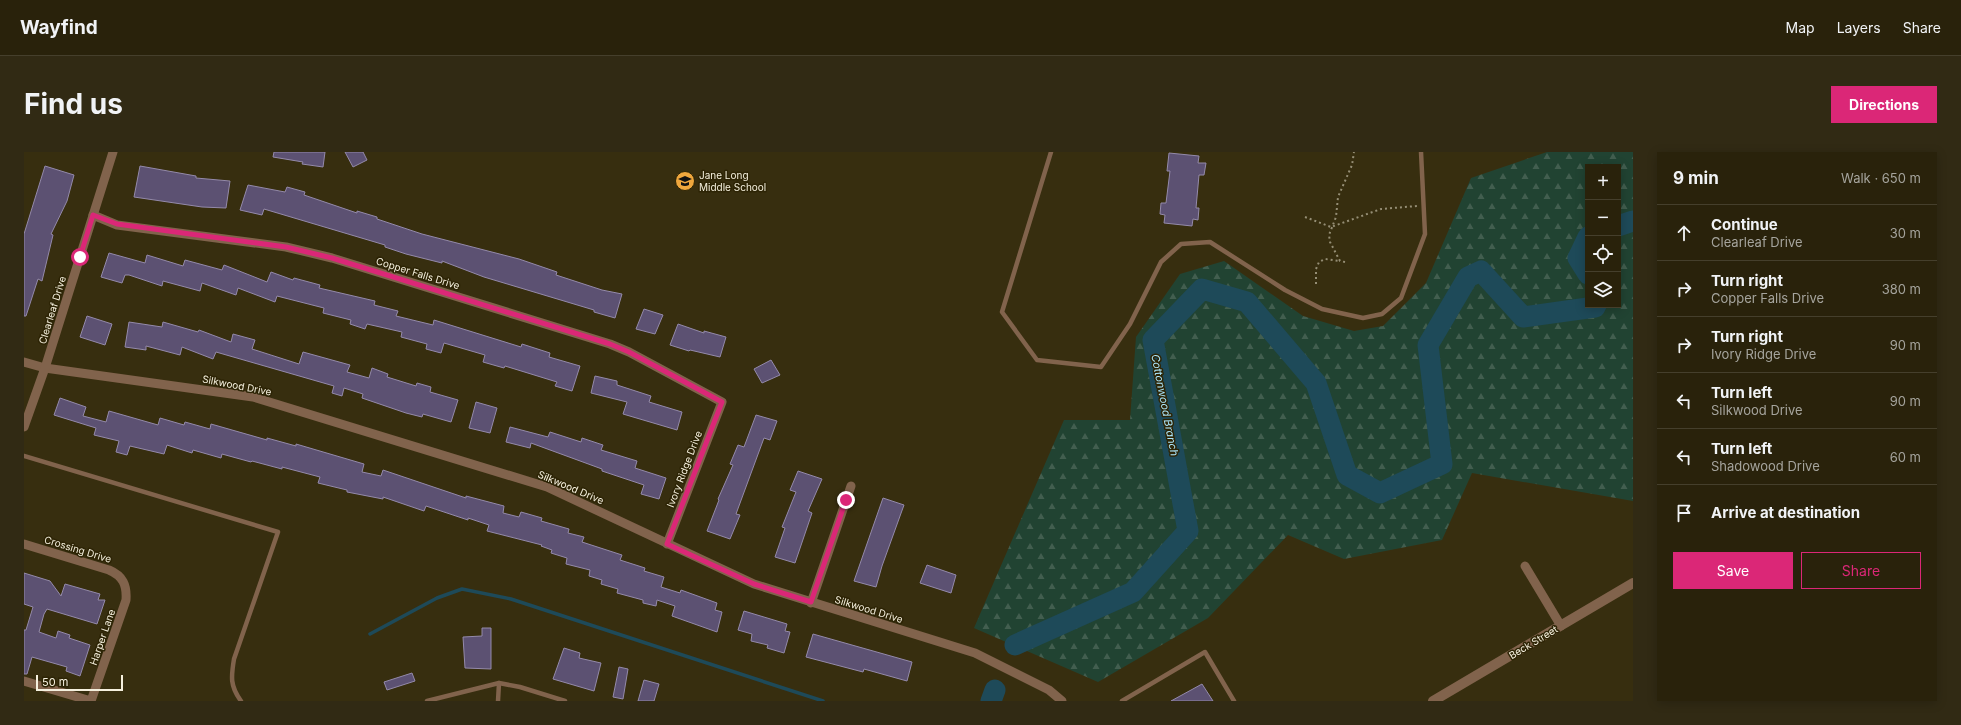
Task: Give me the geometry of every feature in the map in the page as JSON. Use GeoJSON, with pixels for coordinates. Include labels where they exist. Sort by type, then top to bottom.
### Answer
{"type":"FeatureCollection","features":[{"type":"Feature","properties":{"kind":"street","name":"Clearleaf Drive"},"geometry":{"type":"LineString","coordinates":[[24,427],[45,368],[113,152]]}},
{"type":"Feature","properties":{"kind":"street","name":"Copper Falls Drive"},"geometry":{"type":"LineString","coordinates":[[93,215],[117,224],[286,247],[332,258],[610,344],[629,352],[722,402]]}},
{"type":"Feature","properties":{"kind":"street","name":"Silkwood Drive"},"geometry":{"type":"LineString","coordinates":[[24,362],[45,368],[253,398],[547,487],[754,584],[975,653],[1049,690],[1062,701]]}},
{"type":"Feature","properties":{"kind":"street","name":"Ivory Ridge Drive"},"geometry":{"type":"LineString","coordinates":[[667,544],[722,402]]}},
{"type":"Feature","properties":{"kind":"street"},"geometry":{"type":"LineString","coordinates":[[811,602],[851,486]]}},
{"type":"Feature","properties":{"kind":"street","name":"Crossing Drive"},"geometry":{"type":"LineString","coordinates":[[24,544],[109,570],[118,574],[123,580]]}},
{"type":"Feature","properties":{"kind":"street"},"geometry":{"type":"LineString","coordinates":[[1525,566],[1561,626]]}},
{"type":"Feature","properties":{"kind":"street","name":"Harper Lane"},"geometry":{"type":"LineString","coordinates":[[91,701],[126,600],[126,591],[123,580]]}},
{"type":"Feature","properties":{"kind":"street","name":"Beck Street"},"geometry":{"type":"LineString","coordinates":[[1433,701],[1633,583]]}},
{"type":"Feature","properties":{"kind":"street"},"geometry":{"type":"LineString","coordinates":[[24,681],[91,701]]}},
{"type":"Feature","properties":{"kind":"lane"},"geometry":{"type":"LineString","coordinates":[[1052,152],[1002,312],[1037,360],[1101,367],[1130,324],[1161,262],[1181,244],[1210,242],[1285,290],[1322,309],[1363,318],[1382,314],[1401,298],[1425,234],[1421,152]]}},
{"type":"Feature","properties":{"kind":"lane"},"geometry":{"type":"LineString","coordinates":[[24,456],[278,532],[234,659],[231,679],[234,690],[241,701]]}},
{"type":"Feature","properties":{"kind":"lane"},"geometry":{"type":"LineString","coordinates":[[1122,701],[1205,652],[1234,701]]}},
{"type":"Feature","properties":{"kind":"lane"},"geometry":{"type":"LineString","coordinates":[[498,701],[499,683]]}},
{"type":"Feature","properties":{"kind":"lane"},"geometry":{"type":"LineString","coordinates":[[427,701],[499,683],[520,687],[565,701]]}},
{"type":"Feature","properties":{"kind":"path"},"geometry":{"type":"LineString","coordinates":[[1340,261],[1330,242],[1331,227],[1336,216],[1338,197],[1352,164],[1354,152]]}},
{"type":"Feature","properties":{"kind":"path"},"geometry":{"type":"LineString","coordinates":[[1305,217],[1331,227],[1382,209],[1424,205]]}},
{"type":"Feature","properties":{"kind":"path"},"geometry":{"type":"LineString","coordinates":[[1316,284],[1316,269],[1319,262],[1325,259],[1345,262]]}},
{"type":"Feature","properties":{"kind":"green space"},"geometry":{"type":"Polygon","coordinates":[[[1547,152],[1633,152],[1633,501],[1472,473],[1442,540],[1344,559],[1288,535],[1208,618],[1098,682],[974,628],[1064,420],[1130,420],[1136,337],[1180,274],[1224,261],[1303,316],[1354,331],[1383,326],[1426,283],[1471,178],[1547,152]]]}},
{"type":"Feature","properties":{"kind":"building"},"geometry":{"type":"Polygon","coordinates":[[[274,152],[325,152],[323,167],[273,157],[274,152]]]}},
{"type":"Feature","properties":{"kind":"building"},"geometry":{"type":"Polygon","coordinates":[[[345,152],[363,152],[367,160],[353,167],[345,152]]]}},
{"type":"Feature","properties":{"kind":"building"},"geometry":{"type":"Polygon","coordinates":[[[1169,153],[1199,156],[1198,163],[1206,163],[1204,175],[1199,175],[1196,208],[1199,208],[1198,220],[1193,219],[1192,226],[1164,223],[1165,215],[1160,214],[1161,203],[1166,203],[1170,171],[1167,171],[1169,153]]]}},
{"type":"Feature","properties":{"kind":"building"},"geometry":{"type":"Polygon","coordinates":[[[45,166],[74,175],[67,201],[51,234],[53,235],[42,281],[38,279],[26,316],[24,316],[24,234],[45,166]]]}},
{"type":"Feature","properties":{"kind":"building"},"geometry":{"type":"Polygon","coordinates":[[[140,166],[196,176],[196,178],[230,181],[226,208],[202,207],[134,197],[140,166]]]}},
{"type":"Feature","properties":{"kind":"building"},"geometry":{"type":"Polygon","coordinates":[[[248,185],[285,192],[287,187],[305,192],[304,195],[357,213],[357,211],[377,217],[377,219],[422,234],[519,259],[557,272],[556,275],[602,290],[622,294],[615,318],[594,312],[594,310],[484,277],[442,261],[442,263],[406,254],[385,247],[385,245],[264,209],[262,215],[240,210],[248,185]]]}},
{"type":"Feature","properties":{"kind":"building"},"geometry":{"type":"Polygon","coordinates":[[[109,253],[145,263],[147,255],[183,266],[185,260],[222,270],[224,265],[267,282],[271,272],[293,280],[294,278],[320,285],[319,288],[375,301],[374,305],[398,311],[396,316],[433,325],[434,320],[521,347],[522,344],[550,353],[549,357],[580,366],[572,391],[555,386],[557,382],[505,366],[504,368],[483,362],[485,355],[444,343],[441,353],[426,349],[427,344],[401,337],[402,332],[367,324],[365,329],[350,324],[351,320],[323,313],[324,308],[277,296],[275,302],[238,288],[236,295],[202,283],[200,291],[163,281],[162,286],[129,275],[125,275],[122,283],[101,277],[109,253]]]}},
{"type":"Feature","properties":{"kind":"building"},"geometry":{"type":"Polygon","coordinates":[[[644,309],[663,315],[655,334],[636,329],[644,309]]]}},
{"type":"Feature","properties":{"kind":"building"},"geometry":{"type":"Polygon","coordinates":[[[87,316],[112,324],[105,345],[80,337],[87,316]]]}},
{"type":"Feature","properties":{"kind":"building"},"geometry":{"type":"Polygon","coordinates":[[[129,322],[162,327],[163,322],[198,332],[199,330],[231,342],[233,334],[255,340],[252,349],[299,364],[303,352],[350,365],[347,372],[369,378],[372,368],[388,374],[387,377],[416,386],[417,383],[431,387],[430,392],[458,400],[451,422],[423,414],[422,417],[406,413],[362,398],[363,394],[344,388],[342,396],[332,393],[334,386],[216,352],[213,359],[182,347],[180,355],[146,346],[146,350],[125,347],[129,322]]]}},
{"type":"Feature","properties":{"kind":"building"},"geometry":{"type":"Polygon","coordinates":[[[678,324],[704,333],[704,331],[726,337],[720,357],[689,351],[670,345],[678,324]]]}},
{"type":"Feature","properties":{"kind":"building"},"geometry":{"type":"Polygon","coordinates":[[[771,360],[780,375],[762,383],[754,369],[771,360]]]}},
{"type":"Feature","properties":{"kind":"building"},"geometry":{"type":"Polygon","coordinates":[[[595,376],[617,381],[617,385],[651,396],[649,402],[682,412],[677,430],[623,414],[627,402],[591,393],[595,376]]]}},
{"type":"Feature","properties":{"kind":"building"},"geometry":{"type":"Polygon","coordinates":[[[60,398],[86,407],[83,416],[106,422],[109,411],[158,425],[160,418],[184,425],[185,422],[210,429],[211,424],[267,440],[267,438],[296,446],[296,444],[364,464],[362,472],[381,476],[383,470],[466,498],[466,496],[504,506],[503,513],[519,517],[521,512],[542,518],[541,521],[569,529],[568,533],[584,537],[582,542],[622,555],[620,560],[645,568],[644,571],[664,577],[661,587],[680,593],[681,590],[717,603],[715,610],[722,612],[717,632],[672,616],[675,606],[657,600],[656,606],[643,603],[643,600],[617,593],[618,589],[601,584],[602,580],[589,576],[590,570],[566,564],[567,558],[551,553],[552,550],[541,546],[542,545],[487,531],[489,525],[468,518],[468,520],[426,506],[424,511],[383,497],[383,499],[347,492],[347,490],[318,483],[320,477],[222,454],[221,458],[193,450],[192,453],[167,445],[164,454],[130,446],[127,455],[116,452],[119,441],[94,435],[96,428],[54,415],[60,398]]]}},
{"type":"Feature","properties":{"kind":"building"},"geometry":{"type":"Polygon","coordinates":[[[476,402],[497,408],[490,433],[469,428],[476,402]]]}},
{"type":"Feature","properties":{"kind":"building"},"geometry":{"type":"Polygon","coordinates":[[[756,415],[777,421],[770,440],[764,438],[736,514],[740,515],[730,539],[707,531],[719,500],[718,499],[733,465],[730,464],[738,445],[744,447],[756,415]]]}},
{"type":"Feature","properties":{"kind":"building"},"geometry":{"type":"Polygon","coordinates":[[[510,427],[548,437],[550,432],[581,442],[582,438],[603,445],[601,450],[637,461],[635,468],[666,478],[659,499],[641,494],[644,485],[602,471],[602,469],[531,443],[530,448],[506,442],[510,427]]]}},
{"type":"Feature","properties":{"kind":"building"},"geometry":{"type":"Polygon","coordinates":[[[798,471],[822,479],[808,511],[812,513],[795,563],[775,557],[785,528],[782,527],[796,492],[790,490],[798,471]]]}},
{"type":"Feature","properties":{"kind":"building"},"geometry":{"type":"Polygon","coordinates":[[[883,498],[904,505],[876,587],[854,581],[883,498]]]}},
{"type":"Feature","properties":{"kind":"building"},"geometry":{"type":"Polygon","coordinates":[[[927,565],[956,575],[951,593],[920,583],[927,565]]]}},
{"type":"Feature","properties":{"kind":"building"},"geometry":{"type":"Polygon","coordinates":[[[24,573],[50,581],[61,596],[65,584],[100,594],[98,600],[105,600],[97,624],[47,609],[44,614],[39,632],[56,638],[58,631],[70,635],[69,638],[90,645],[80,676],[66,671],[67,667],[32,657],[27,674],[24,674],[24,630],[26,630],[33,607],[24,604],[24,573]]]}},
{"type":"Feature","properties":{"kind":"building"},"geometry":{"type":"Polygon","coordinates":[[[744,611],[787,624],[785,631],[790,632],[784,653],[767,648],[768,645],[751,641],[752,634],[738,630],[744,611]]]}},
{"type":"Feature","properties":{"kind":"building"},"geometry":{"type":"Polygon","coordinates":[[[482,628],[491,628],[491,669],[465,668],[463,637],[482,636],[482,628]]]}},
{"type":"Feature","properties":{"kind":"building"},"geometry":{"type":"Polygon","coordinates":[[[813,634],[912,662],[907,681],[864,669],[863,672],[806,657],[813,634]]]}},
{"type":"Feature","properties":{"kind":"building"},"geometry":{"type":"Polygon","coordinates":[[[564,648],[580,653],[579,658],[601,663],[594,691],[553,679],[564,648]]]}},
{"type":"Feature","properties":{"kind":"building"},"geometry":{"type":"Polygon","coordinates":[[[619,667],[628,669],[623,699],[613,697],[619,667]]]}},
{"type":"Feature","properties":{"kind":"building"},"geometry":{"type":"Polygon","coordinates":[[[412,673],[415,681],[387,690],[384,682],[412,673]]]}},
{"type":"Feature","properties":{"kind":"building"},"geometry":{"type":"Polygon","coordinates":[[[644,680],[659,684],[654,701],[638,701],[644,680]]]}},
{"type":"Feature","properties":{"kind":"building"},"geometry":{"type":"Polygon","coordinates":[[[1202,684],[1213,701],[1171,701],[1202,684]]]}},
{"type":"Feature","properties":{"kind":"waterway","name":"Cottonwood Branch"},"geometry":{"type":"LineString","coordinates":[[1621,225],[1633,221]]}},
{"type":"Feature","properties":{"kind":"waterway","name":"Cottonwood Branch"},"geometry":{"type":"LineString","coordinates":[[1585,243],[1578,258],[1585,269]]}},
{"type":"Feature","properties":{"kind":"waterway","name":"Cottonwood Branch"},"geometry":{"type":"LineString","coordinates":[[1015,645],[1133,592],[1188,531],[1153,340],[1202,289],[1247,302],[1316,383],[1347,475],[1380,493],[1442,464],[1428,345],[1468,277],[1481,271],[1523,317],[1588,308]]}},
{"type":"Feature","properties":{"kind":"waterway"},"geometry":{"type":"LineString","coordinates":[[370,634],[437,598],[462,589],[511,599],[823,701]]}},
{"type":"Feature","properties":{"kind":"waterway","name":"Cottonwood Branch"},"geometry":{"type":"LineString","coordinates":[[991,701],[995,690]]}},
{"type":"Feature","properties":{"kind":"place","name":"Jane Long Middle School"},"geometry":{"type":"Point","coordinates":[685,181]}},
{"type":"Feature","properties":{"kind":"route"},"geometry":{"type":"LineString","coordinates":[[80,257],[93,215],[117,224],[286,247],[332,258],[610,344],[629,352],[722,402],[667,544],[754,584],[811,602],[846,500]]}}]}
